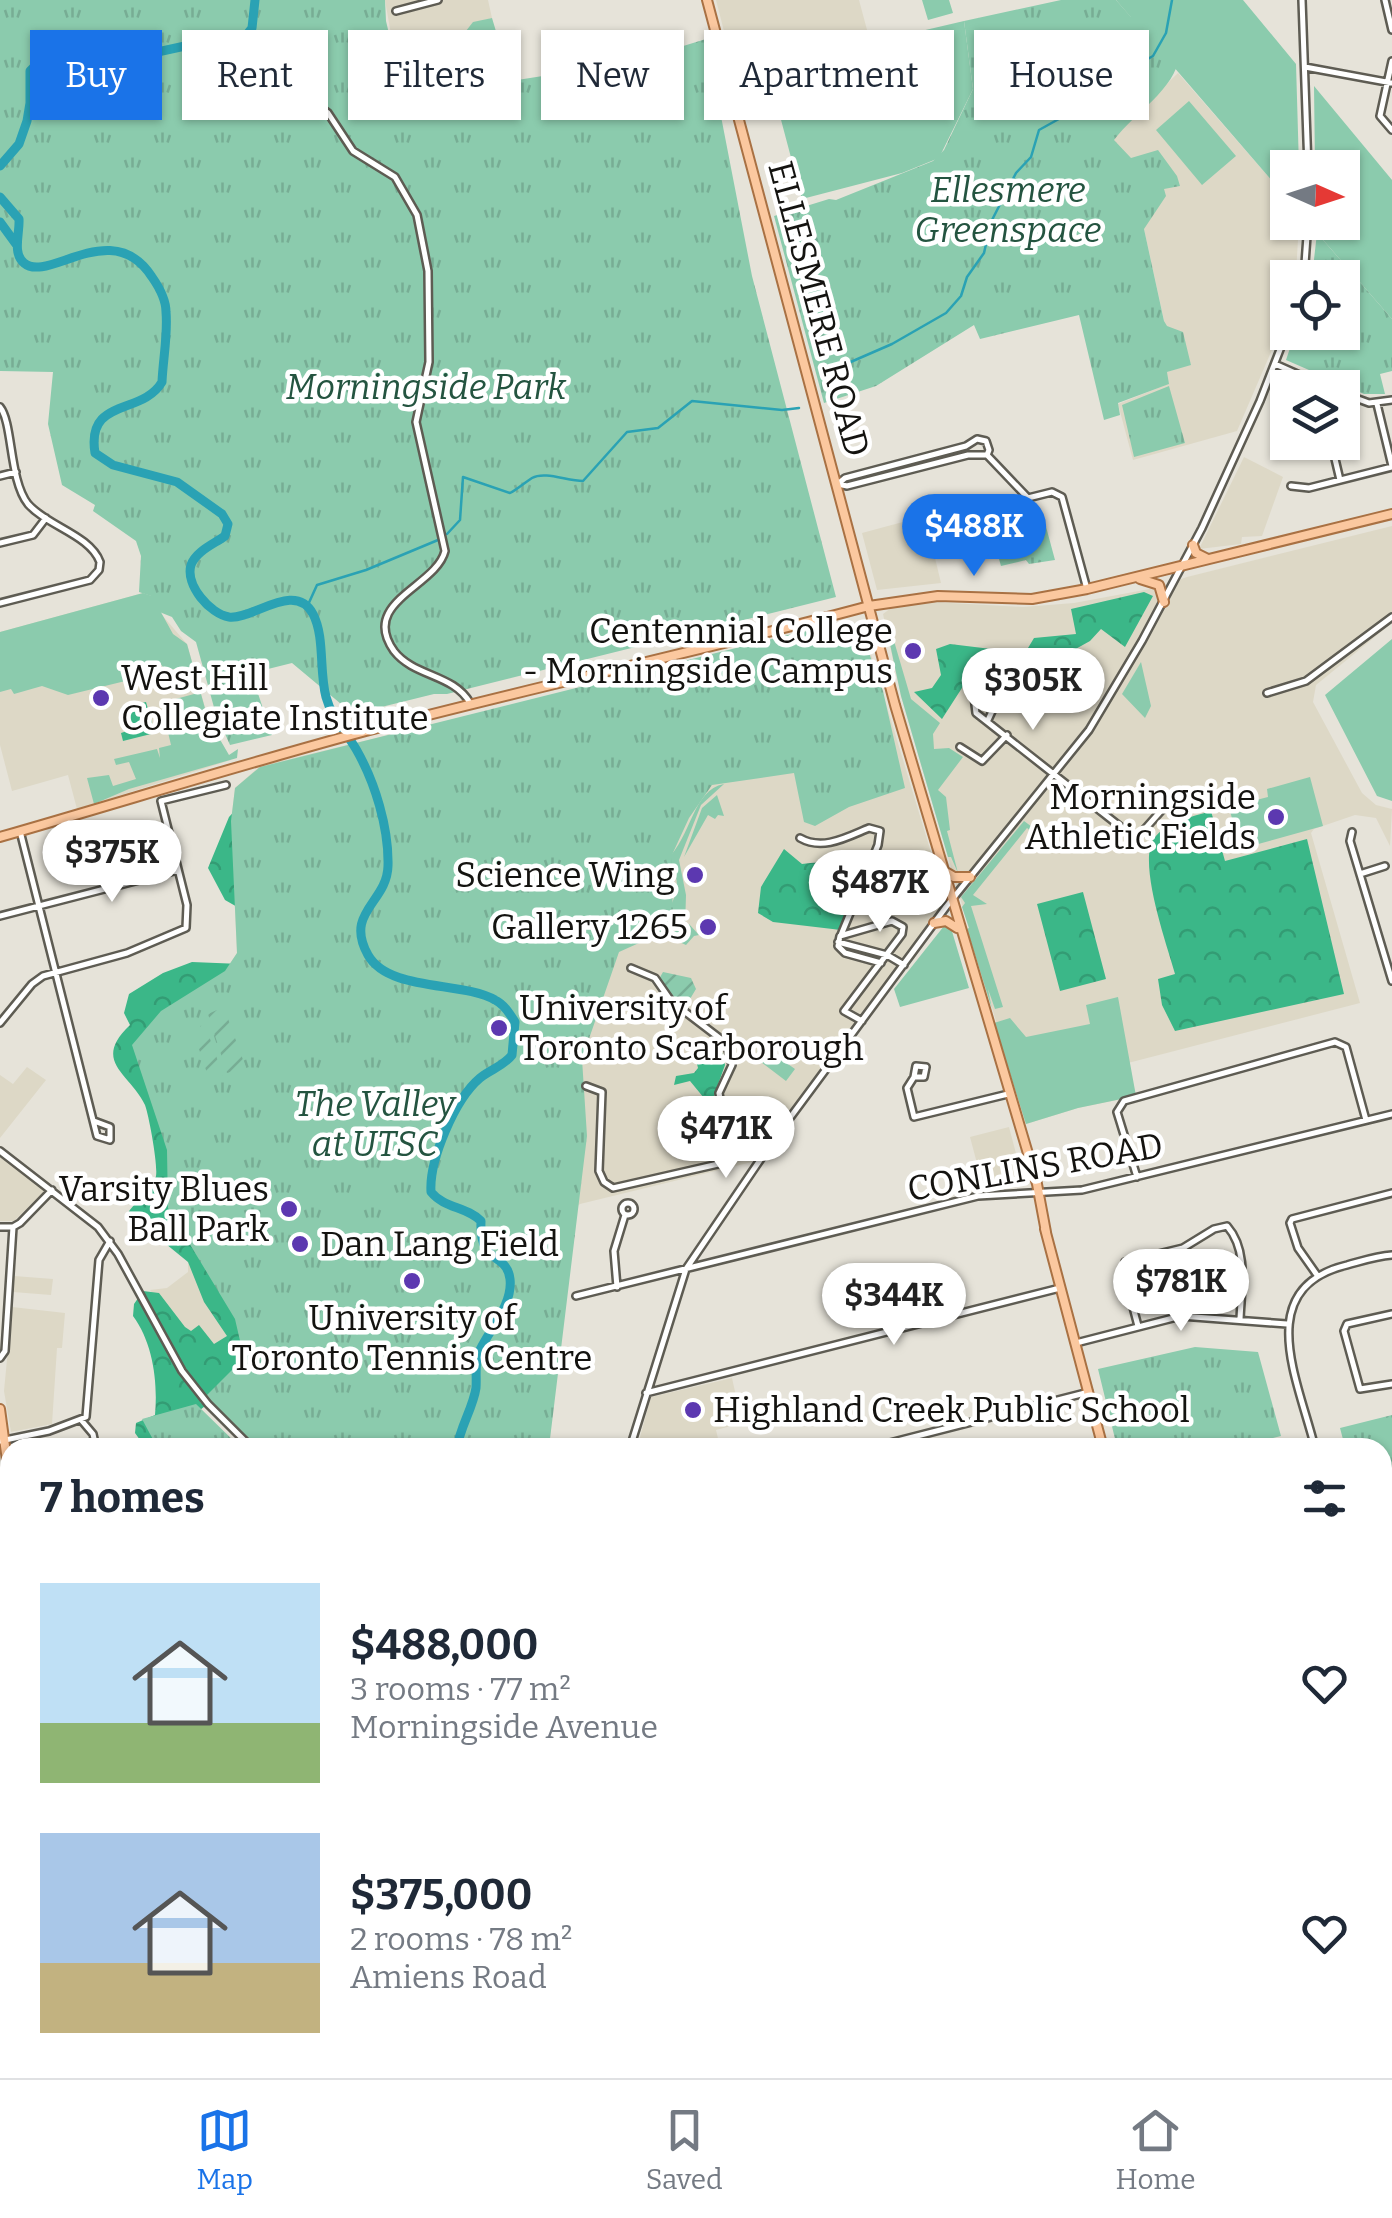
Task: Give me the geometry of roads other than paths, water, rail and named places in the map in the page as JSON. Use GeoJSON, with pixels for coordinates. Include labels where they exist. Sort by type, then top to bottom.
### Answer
{"type":"FeatureCollection","features":[{"type":"Feature","properties":{"kind":"main road","name":"ELLESMERE ROAD"},"geometry":{"type":"LineString","coordinates":[[707,0],[869,606],[1037,1193],[1101,1438]]}},
{"type":"Feature","properties":{"kind":"main road"},"geometry":{"type":"LineString","coordinates":[[0,837],[371,730],[869,606],[938,596],[1032,599],[1136,578],[1392,514]]}},
{"type":"Feature","properties":{"kind":"main road"},"geometry":{"type":"LineString","coordinates":[[1193,545],[1208,560]]}},
{"type":"Feature","properties":{"kind":"main road"},"geometry":{"type":"LineString","coordinates":[[1136,578],[1159,585],[1164,602]]}},
{"type":"Feature","properties":{"kind":"main road"},"geometry":{"type":"LineString","coordinates":[[942,868],[954,877],[970,878]]}},
{"type":"Feature","properties":{"kind":"main road"},"geometry":{"type":"LineString","coordinates":[[934,923],[948,921],[960,931]]}},
{"type":"Feature","properties":{"kind":"main road"},"geometry":{"type":"LineString","coordinates":[[0,1409],[2,1438]]}},
{"type":"Feature","properties":{"kind":"street"},"geometry":{"type":"LineString","coordinates":[[1302,0],[1307,150]]}},
{"type":"Feature","properties":{"kind":"street"},"geometry":{"type":"LineString","coordinates":[[1385,0],[1392,30]]}},
{"type":"Feature","properties":{"kind":"street"},"geometry":{"type":"LineString","coordinates":[[396,11],[435,1]]}},
{"type":"Feature","properties":{"kind":"street"},"geometry":{"type":"LineString","coordinates":[[1392,61],[1380,116],[1392,130]]}},
{"type":"Feature","properties":{"kind":"street"},"geometry":{"type":"LineString","coordinates":[[1305,67],[1390,82]]}},
{"type":"Feature","properties":{"kind":"street"},"geometry":{"type":"LineString","coordinates":[[328,113],[354,151],[395,177],[420,228],[428,271],[430,362],[416,422],[445,552],[440,564],[386,617],[390,644],[412,666],[460,689],[471,706]]}},
{"type":"Feature","properties":{"kind":"street"},"geometry":{"type":"LineString","coordinates":[[633,1438],[686,1269],[775,1138],[934,923],[1096,718],[1193,545],[1280,350]]}},
{"type":"Feature","properties":{"kind":"street"},"geometry":{"type":"LineString","coordinates":[[1275,364],[1288,370]]}},
{"type":"Feature","properties":{"kind":"street"},"geometry":{"type":"LineString","coordinates":[[1360,399],[1377,404],[1392,400]]}},
{"type":"Feature","properties":{"kind":"street"},"geometry":{"type":"LineString","coordinates":[[1291,486],[1309,488],[1392,466],[1377,404]]}},
{"type":"Feature","properties":{"kind":"street"},"geometry":{"type":"LineString","coordinates":[[0,408],[5,414],[26,501],[93,550],[100,562],[98,570],[82,582],[0,603]]}},
{"type":"Feature","properties":{"kind":"street"},"geometry":{"type":"LineString","coordinates":[[838,484],[848,477],[966,446],[977,439],[988,444],[986,455]]}},
{"type":"Feature","properties":{"kind":"street"},"geometry":{"type":"LineString","coordinates":[[838,484],[847,486],[968,455],[986,455],[1028,498],[1052,492],[1062,498],[1087,589]]}},
{"type":"Feature","properties":{"kind":"street"},"geometry":{"type":"LineString","coordinates":[[1335,460],[1340,480]]}},
{"type":"Feature","properties":{"kind":"street"},"geometry":{"type":"LineString","coordinates":[[0,476],[16,472]]}},
{"type":"Feature","properties":{"kind":"street"},"geometry":{"type":"LineString","coordinates":[[0,544],[33,535],[46,518]]}},
{"type":"Feature","properties":{"kind":"street"},"geometry":{"type":"LineString","coordinates":[[1266,693],[1306,681],[1392,617]]}},
{"type":"Feature","properties":{"kind":"street"},"geometry":{"type":"LineString","coordinates":[[988,720],[999,696],[990,688],[978,692],[974,699],[976,713],[1136,839],[1168,802]]}},
{"type":"Feature","properties":{"kind":"street"},"geometry":{"type":"LineString","coordinates":[[960,747],[982,761],[1008,735]]}},
{"type":"Feature","properties":{"kind":"street"},"geometry":{"type":"LineString","coordinates":[[0,1023],[32,984],[55,972],[128,954],[186,928],[188,917],[161,800],[226,785]]}},
{"type":"Feature","properties":{"kind":"street"},"geometry":{"type":"LineString","coordinates":[[800,838],[816,844],[844,839],[872,827],[880,833],[839,939],[842,952],[880,962]]}},
{"type":"Feature","properties":{"kind":"street"},"geometry":{"type":"LineString","coordinates":[[20,831],[94,1121]]}},
{"type":"Feature","properties":{"kind":"street"},"geometry":{"type":"LineString","coordinates":[[1352,832],[1350,841],[1391,976]]}},
{"type":"Feature","properties":{"kind":"street"},"geometry":{"type":"LineString","coordinates":[[1360,874],[1384,866]]}},
{"type":"Feature","properties":{"kind":"street"},"geometry":{"type":"LineString","coordinates":[[0,916],[178,870]]}},
{"type":"Feature","properties":{"kind":"street"},"geometry":{"type":"LineString","coordinates":[[839,939],[892,921],[903,928],[844,1011],[862,1021]]}},
{"type":"Feature","properties":{"kind":"street"},"geometry":{"type":"LineString","coordinates":[[839,939],[886,954],[904,965]]}},
{"type":"Feature","properties":{"kind":"street"},"geometry":{"type":"LineString","coordinates":[[631,968],[654,978],[671,1001],[726,1044],[732,1065],[719,1093],[726,1103],[775,1138]]}},
{"type":"Feature","properties":{"kind":"street"},"geometry":{"type":"LineString","coordinates":[[1137,1178],[1118,1112],[1124,1101],[1335,1042],[1346,1048],[1366,1120]]}},
{"type":"Feature","properties":{"kind":"street"},"geometry":{"type":"LineString","coordinates":[[914,1077],[907,1088],[914,1117],[1008,1094]]}},
{"type":"Feature","properties":{"kind":"street"},"geometry":{"type":"LineString","coordinates":[[586,1086],[602,1092],[599,1173],[613,1188],[726,1163],[760,1126]]}},
{"type":"Feature","properties":{"kind":"street","name":"CONLINS ROAD"},"geometry":{"type":"LineString","coordinates":[[576,1296],[978,1196],[1082,1190],[1392,1114]]}},
{"type":"Feature","properties":{"kind":"street"},"geometry":{"type":"LineString","coordinates":[[0,1151],[89,1218],[110,1242],[182,1372],[242,1438]]}},
{"type":"Feature","properties":{"kind":"street"},"geometry":{"type":"LineString","coordinates":[[0,1227],[14,1227],[52,1190]]}},
{"type":"Feature","properties":{"kind":"street"},"geometry":{"type":"LineString","coordinates":[[1317,1275],[1298,1248],[1292,1220],[1392,1193]]}},
{"type":"Feature","properties":{"kind":"street"},"geometry":{"type":"LineString","coordinates":[[617,1286],[614,1251],[625,1215]]}},
{"type":"Feature","properties":{"kind":"street"},"geometry":{"type":"LineString","coordinates":[[1138,1326],[1124,1273],[1125,1262],[1183,1248],[1223,1226],[1232,1230],[1242,1266],[1240,1320]]}},
{"type":"Feature","properties":{"kind":"street"},"geometry":{"type":"LineString","coordinates":[[0,1358],[5,1349],[14,1227]]}},
{"type":"Feature","properties":{"kind":"street"},"geometry":{"type":"LineString","coordinates":[[14,1438],[86,1417],[99,1260],[110,1242]]}},
{"type":"Feature","properties":{"kind":"street"},"geometry":{"type":"LineString","coordinates":[[1312,1438],[1289,1344],[1287,1324],[1298,1294],[1317,1275],[1332,1268],[1392,1255]]}},
{"type":"Feature","properties":{"kind":"street"},"geometry":{"type":"LineString","coordinates":[[646,1392],[1061,1288]]}},
{"type":"Feature","properties":{"kind":"street"},"geometry":{"type":"LineString","coordinates":[[1392,1314],[1347,1324],[1344,1331],[1360,1390],[1392,1384]]}},
{"type":"Feature","properties":{"kind":"street"},"geometry":{"type":"LineString","coordinates":[[1076,1343],[1181,1316],[1287,1324]]}},
{"type":"Feature","properties":{"kind":"street"},"geometry":{"type":"LineString","coordinates":[[909,1438],[1089,1392]]}},
{"type":"Feature","properties":{"kind":"street"},"geometry":{"type":"LineString","coordinates":[[82,1421],[94,1438]]}},
{"type":"Feature","properties":{"kind":"waterway"},"geometry":{"type":"LineString","coordinates":[[0,166],[19,144],[30,103],[30,71],[35,66],[98,65],[185,46],[209,50],[231,44],[244,38],[252,28],[255,0]]}},
{"type":"Feature","properties":{"kind":"waterway"},"geometry":{"type":"LineString","coordinates":[[834,388],[846,364],[892,344],[946,313],[961,296],[967,277],[984,253],[991,222],[1016,173],[1031,157],[1039,130],[1066,115],[1072,104],[1153,56],[1166,33],[1172,0]]}},
{"type":"Feature","properties":{"kind":"waterway"},"geometry":{"type":"LineString","coordinates":[[0,197],[19,219],[17,248],[24,263],[35,267],[100,251],[118,252],[136,259],[162,293],[166,307],[162,382],[153,393],[107,415],[99,423],[94,435],[95,453],[113,465],[177,482],[222,514],[228,524],[225,536],[197,556],[190,573],[195,589],[214,610],[229,617],[239,616],[296,601],[305,604],[313,614],[326,697],[369,776],[386,836],[386,879],[361,928],[368,955],[392,975],[495,1000],[515,1022],[512,1055],[480,1078],[462,1100],[439,1147],[432,1179],[431,1192],[437,1198],[481,1221],[484,1245],[504,1265],[510,1279],[504,1307],[478,1354],[476,1388],[460,1438]]}},
{"type":"Feature","properties":{"kind":"waterway"},"geometry":{"type":"LineString","coordinates":[[0,222],[16,244]]}},
{"type":"Feature","properties":{"kind":"waterway"},"geometry":{"type":"LineString","coordinates":[[447,534],[460,520],[463,477],[510,493],[537,476],[583,481],[627,432],[658,428],[692,401],[782,410],[799,408]]}},
{"type":"Feature","properties":{"kind":"waterway"},"geometry":{"type":"LineString","coordinates":[[307,607],[317,585],[366,570],[438,540]]}},
{"type":"Feature","properties":{"kind":"place","name":"Centennial College - Morningside Campus"},"geometry":{"type":"Point","coordinates":[913,651]}},
{"type":"Feature","properties":{"kind":"place","name":"West Hill Collegiate Institute"},"geometry":{"type":"Point","coordinates":[101,698]}},
{"type":"Feature","properties":{"kind":"place","name":"Morningside Athletic Fields"},"geometry":{"type":"Point","coordinates":[1276,817]}},
{"type":"Feature","properties":{"kind":"place","name":"Science Wing"},"geometry":{"type":"Point","coordinates":[695,875]}},
{"type":"Feature","properties":{"kind":"place","name":"Gallery 1265"},"geometry":{"type":"Point","coordinates":[708,927]}},
{"type":"Feature","properties":{"kind":"place","name":"University of Toronto Scarborough"},"geometry":{"type":"Point","coordinates":[499,1028]}},
{"type":"Feature","properties":{"kind":"place","name":"Varsity Blues Ball Park"},"geometry":{"type":"Point","coordinates":[289,1209]}},
{"type":"Feature","properties":{"kind":"place","name":"Dan Lang Field"},"geometry":{"type":"Point","coordinates":[300,1244]}},
{"type":"Feature","properties":{"kind":"place","name":"University of Toronto Tennis Centre"},"geometry":{"type":"Point","coordinates":[412,1281]}},
{"type":"Feature","properties":{"kind":"place","name":"Highland Creek Public School"},"geometry":{"type":"Point","coordinates":[693,1410]}},
{"type":"Feature","properties":{"kind":"park label","name":"Ellesmere Greenspace"},"geometry":{"type":"Point","coordinates":[1008,210]}},
{"type":"Feature","properties":{"kind":"park label","name":"Morningside Park"},"geometry":{"type":"Point","coordinates":[426,387]}},
{"type":"Feature","properties":{"kind":"park label","name":"The Valley at UTSC"},"geometry":{"type":"Point","coordinates":[375,1124]}}]}
